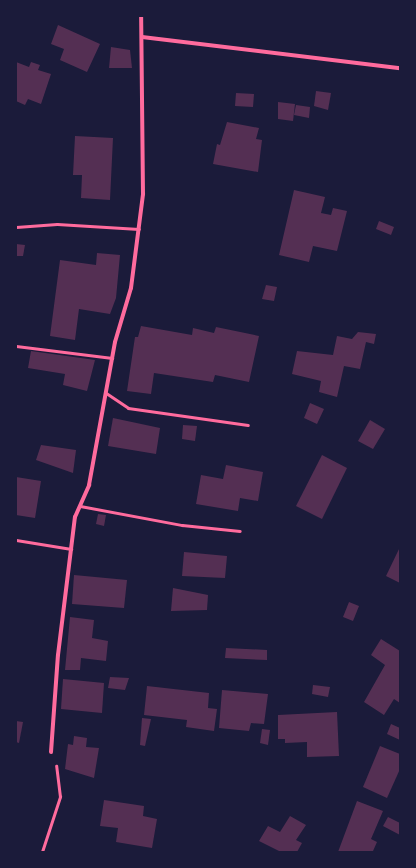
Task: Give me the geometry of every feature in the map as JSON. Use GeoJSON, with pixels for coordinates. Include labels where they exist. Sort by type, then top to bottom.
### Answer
{"type":"FeatureCollection","features":[{"type":"Feature","properties":{"kind":"street"},"geometry":{"type":"LineString","coordinates":[[51,752],[71,549],[80,506],[89,485],[112,358],[131,288],[139,229],[143,194],[141,16]]}},
{"type":"Feature","properties":{"kind":"street"},"geometry":{"type":"LineString","coordinates":[[142,37],[400,68]]}},
{"type":"Feature","properties":{"kind":"lane"},"geometry":{"type":"LineString","coordinates":[[16,228],[56,224],[139,229]]}},
{"type":"Feature","properties":{"kind":"lane"},"geometry":{"type":"LineString","coordinates":[[16,346],[112,358]]}},
{"type":"Feature","properties":{"kind":"lane"},"geometry":{"type":"LineString","coordinates":[[106,393],[128,408],[248,425]]}},
{"type":"Feature","properties":{"kind":"lane"},"geometry":{"type":"LineString","coordinates":[[80,506],[182,525],[240,531]]}},
{"type":"Feature","properties":{"kind":"lane"},"geometry":{"type":"LineString","coordinates":[[16,540],[71,549]]}},
{"type":"Feature","properties":{"kind":"path"},"geometry":{"type":"LineString","coordinates":[[42,852],[60,797],[59,774],[51,752]]}},
{"type":"Feature","properties":{"kind":"building"},"geometry":{"type":"Polygon","coordinates":[[[58,25],[100,44],[87,72],[60,60],[64,49],[51,44],[58,25]]]}},
{"type":"Feature","properties":{"kind":"building"},"geometry":{"type":"Polygon","coordinates":[[[111,47],[130,50],[132,68],[109,68],[111,47]]]}},
{"type":"Feature","properties":{"kind":"building"},"geometry":{"type":"Polygon","coordinates":[[[16,62],[29,67],[31,62],[40,65],[38,70],[51,74],[41,104],[28,99],[25,105],[16,101],[16,62]]]}},
{"type":"Feature","properties":{"kind":"building"},"geometry":{"type":"Polygon","coordinates":[[[316,91],[331,93],[328,110],[314,106],[316,91]]]}},
{"type":"Feature","properties":{"kind":"building"},"geometry":{"type":"Polygon","coordinates":[[[236,93],[254,94],[253,107],[235,106],[236,93]]]}},
{"type":"Feature","properties":{"kind":"building"},"geometry":{"type":"Polygon","coordinates":[[[278,102],[295,104],[293,121],[278,119],[278,102]]]}},
{"type":"Feature","properties":{"kind":"building"},"geometry":{"type":"Polygon","coordinates":[[[296,105],[310,107],[309,118],[294,115],[296,105]]]}},
{"type":"Feature","properties":{"kind":"building"},"geometry":{"type":"Polygon","coordinates":[[[227,122],[259,128],[256,139],[262,140],[258,172],[213,164],[217,144],[220,145],[227,122]]]}},
{"type":"Feature","properties":{"kind":"building"},"geometry":{"type":"Polygon","coordinates":[[[75,136],[113,138],[110,200],[81,198],[82,175],[73,175],[75,136]]]}},
{"type":"Feature","properties":{"kind":"building"},"geometry":{"type":"Polygon","coordinates":[[[294,190],[325,197],[321,213],[331,215],[333,208],[347,211],[337,251],[313,246],[309,262],[279,255],[294,190]]]}},
{"type":"Feature","properties":{"kind":"building"},"geometry":{"type":"Polygon","coordinates":[[[379,221],[394,227],[391,235],[376,229],[379,221]]]}},
{"type":"Feature","properties":{"kind":"building"},"geometry":{"type":"Polygon","coordinates":[[[16,244],[25,245],[23,256],[16,256],[16,244]]]}},
{"type":"Feature","properties":{"kind":"building"},"geometry":{"type":"Polygon","coordinates":[[[97,253],[120,255],[116,298],[110,314],[79,309],[75,340],[50,336],[60,260],[96,265],[97,253]]]}},
{"type":"Feature","properties":{"kind":"building"},"geometry":{"type":"Polygon","coordinates":[[[266,285],[277,287],[274,301],[262,299],[266,285]]]}},
{"type":"Feature","properties":{"kind":"building"},"geometry":{"type":"Polygon","coordinates":[[[141,326],[192,335],[193,328],[214,333],[216,327],[259,336],[249,382],[215,375],[213,382],[154,373],[151,394],[127,391],[135,337],[138,337],[141,326]]]}},
{"type":"Feature","properties":{"kind":"building"},"geometry":{"type":"Polygon","coordinates":[[[358,332],[376,334],[374,344],[366,342],[360,369],[344,366],[337,397],[319,392],[321,381],[292,374],[297,351],[333,355],[337,336],[352,339],[358,332]]]}},
{"type":"Feature","properties":{"kind":"building"},"geometry":{"type":"Polygon","coordinates":[[[31,351],[95,360],[87,391],[63,385],[65,374],[28,368],[31,351]]]}},
{"type":"Feature","properties":{"kind":"building"},"geometry":{"type":"Polygon","coordinates":[[[310,403],[324,409],[317,424],[304,418],[310,403]]]}},
{"type":"Feature","properties":{"kind":"building"},"geometry":{"type":"Polygon","coordinates":[[[113,418],[160,428],[156,454],[108,446],[113,418]]]}},
{"type":"Feature","properties":{"kind":"building"},"geometry":{"type":"Polygon","coordinates":[[[370,420],[385,429],[373,449],[358,441],[370,420]]]}},
{"type":"Feature","properties":{"kind":"building"},"geometry":{"type":"Polygon","coordinates":[[[183,425],[197,426],[195,441],[182,439],[183,425]]]}},
{"type":"Feature","properties":{"kind":"building"},"geometry":{"type":"Polygon","coordinates":[[[41,445],[76,450],[73,473],[36,460],[41,445]]]}},
{"type":"Feature","properties":{"kind":"building"},"geometry":{"type":"Polygon","coordinates":[[[322,455],[347,468],[322,519],[296,506],[322,455]]]}},
{"type":"Feature","properties":{"kind":"building"},"geometry":{"type":"Polygon","coordinates":[[[226,465],[263,472],[258,501],[240,498],[238,511],[196,504],[201,475],[223,479],[226,465]]]}},
{"type":"Feature","properties":{"kind":"building"},"geometry":{"type":"Polygon","coordinates":[[[16,477],[41,481],[35,518],[16,515],[16,477]]]}},
{"type":"Feature","properties":{"kind":"building"},"geometry":{"type":"Polygon","coordinates":[[[98,514],[106,515],[104,526],[96,524],[98,514]]]}},
{"type":"Feature","properties":{"kind":"building"},"geometry":{"type":"Polygon","coordinates":[[[400,547],[400,583],[386,576],[400,547]]]}},
{"type":"Feature","properties":{"kind":"building"},"geometry":{"type":"Polygon","coordinates":[[[184,552],[227,556],[225,578],[182,576],[184,552]]]}},
{"type":"Feature","properties":{"kind":"building"},"geometry":{"type":"Polygon","coordinates":[[[74,575],[127,580],[124,608],[72,604],[74,575]]]}},
{"type":"Feature","properties":{"kind":"building"},"geometry":{"type":"Polygon","coordinates":[[[173,588],[208,595],[207,610],[171,611],[173,588]]]}},
{"type":"Feature","properties":{"kind":"building"},"geometry":{"type":"Polygon","coordinates":[[[349,602],[359,606],[353,621],[343,617],[349,602]]]}},
{"type":"Feature","properties":{"kind":"building"},"geometry":{"type":"Polygon","coordinates":[[[70,617],[94,620],[92,638],[108,641],[106,661],[81,658],[80,670],[65,670],[70,617]]]}},
{"type":"Feature","properties":{"kind":"building"},"geometry":{"type":"Polygon","coordinates":[[[381,639],[400,651],[400,703],[394,699],[384,715],[364,702],[385,665],[371,655],[381,639]]]}},
{"type":"Feature","properties":{"kind":"building"},"geometry":{"type":"Polygon","coordinates":[[[226,648],[267,650],[267,660],[225,658],[226,648]]]}},
{"type":"Feature","properties":{"kind":"building"},"geometry":{"type":"Polygon","coordinates":[[[110,677],[129,678],[125,690],[108,688],[110,677]]]}},
{"type":"Feature","properties":{"kind":"building"},"geometry":{"type":"Polygon","coordinates":[[[63,679],[104,683],[102,713],[61,709],[63,679]]]}},
{"type":"Feature","properties":{"kind":"building"},"geometry":{"type":"Polygon","coordinates":[[[313,685],[330,687],[328,697],[312,694],[313,685]]]}},
{"type":"Feature","properties":{"kind":"building"},"geometry":{"type":"Polygon","coordinates":[[[147,686],[209,693],[208,708],[217,709],[214,731],[186,727],[187,720],[144,715],[147,686]]]}},
{"type":"Feature","properties":{"kind":"building"},"geometry":{"type":"Polygon","coordinates":[[[222,690],[268,694],[264,724],[251,723],[249,731],[219,728],[222,690]]]}},
{"type":"Feature","properties":{"kind":"building"},"geometry":{"type":"Polygon","coordinates":[[[337,712],[339,756],[307,757],[307,742],[285,743],[285,739],[278,739],[278,715],[337,712]]]}},
{"type":"Feature","properties":{"kind":"building"},"geometry":{"type":"Polygon","coordinates":[[[142,718],[151,719],[145,746],[140,745],[142,718]]]}},
{"type":"Feature","properties":{"kind":"building"},"geometry":{"type":"Polygon","coordinates":[[[16,721],[23,722],[19,743],[16,742],[16,721]]]}},
{"type":"Feature","properties":{"kind":"building"},"geometry":{"type":"Polygon","coordinates":[[[391,724],[400,728],[400,740],[387,734],[391,724]]]}},
{"type":"Feature","properties":{"kind":"building"},"geometry":{"type":"Polygon","coordinates":[[[262,729],[270,730],[268,745],[260,743],[262,729]]]}},
{"type":"Feature","properties":{"kind":"building"},"geometry":{"type":"Polygon","coordinates":[[[74,736],[87,738],[86,747],[99,748],[94,778],[65,769],[68,744],[73,745],[74,736]]]}},
{"type":"Feature","properties":{"kind":"building"},"geometry":{"type":"Polygon","coordinates":[[[380,746],[400,754],[400,769],[387,798],[363,787],[380,746]]]}},
{"type":"Feature","properties":{"kind":"building"},"geometry":{"type":"Polygon","coordinates":[[[104,800],[144,806],[143,816],[157,819],[152,848],[116,842],[118,828],[100,826],[104,800]]]}},
{"type":"Feature","properties":{"kind":"building"},"geometry":{"type":"Polygon","coordinates":[[[357,801],[383,811],[371,839],[377,842],[373,851],[338,852],[357,801]]]}},
{"type":"Feature","properties":{"kind":"building"},"geometry":{"type":"Polygon","coordinates":[[[290,816],[306,825],[296,840],[302,843],[297,852],[281,852],[259,841],[268,826],[280,832],[290,816]]]}},
{"type":"Feature","properties":{"kind":"building"},"geometry":{"type":"Polygon","coordinates":[[[388,817],[400,823],[400,835],[383,826],[388,817]]]}}]}
